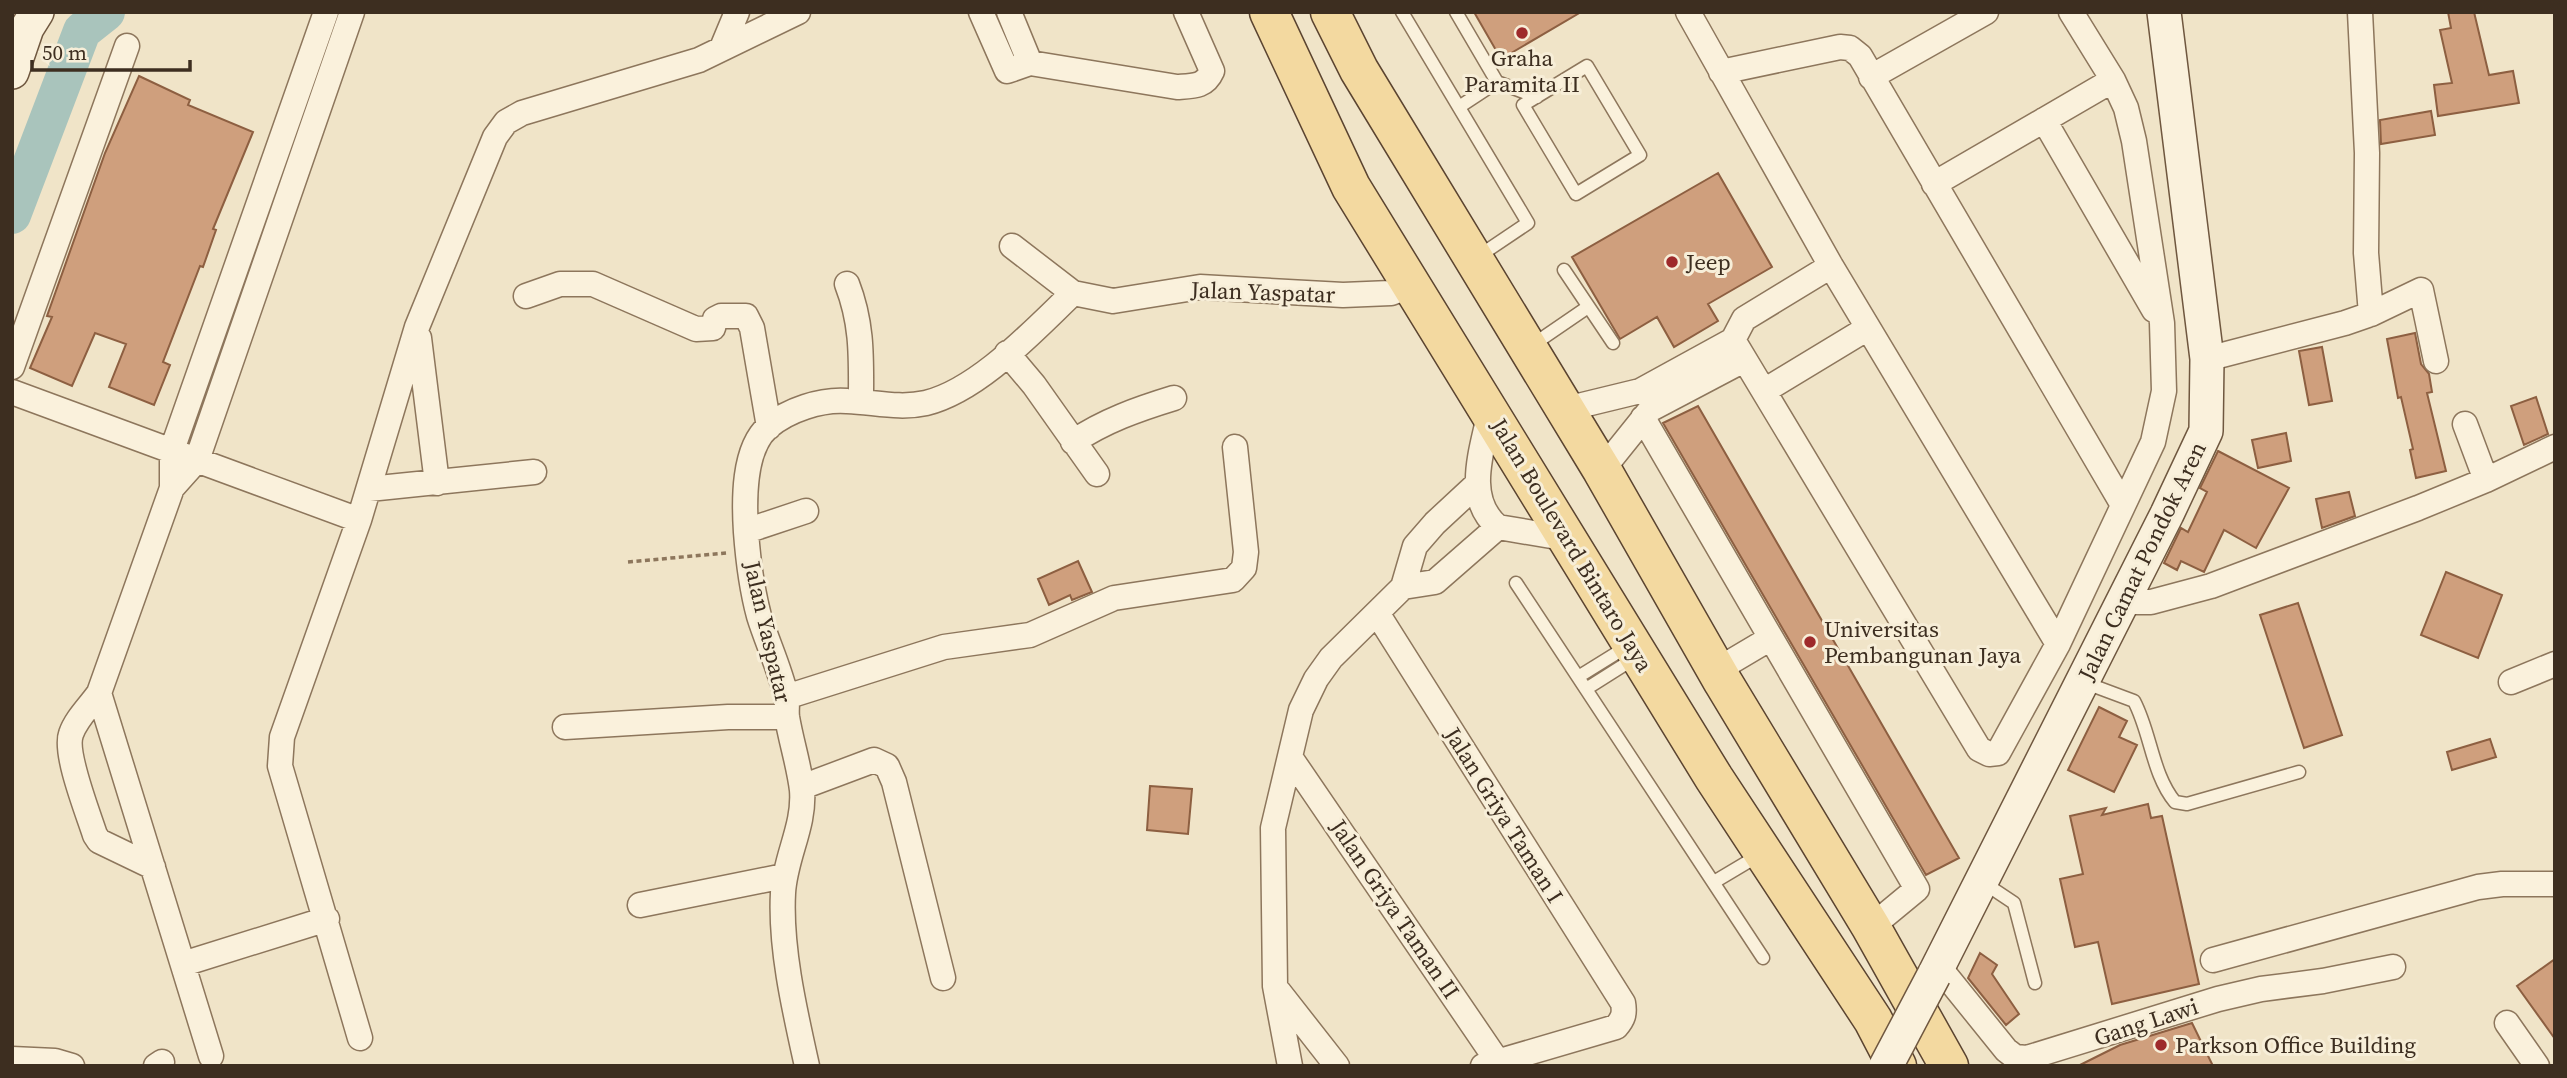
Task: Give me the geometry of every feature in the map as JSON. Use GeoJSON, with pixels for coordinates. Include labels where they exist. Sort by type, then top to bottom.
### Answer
{"type":"FeatureCollection","features":[{"type":"Feature","properties":{"kind":"main road"},"geometry":{"type":"LineString","coordinates":[[12,72],[27,27],[37,12]]}},
{"type":"Feature","properties":{"kind":"main road","name":"Jalan Boulevard Bintaro Jaya"},"geometry":{"type":"LineString","coordinates":[[1269,12],[1351,187],[1714,778],[1873,1020],[1897,1066]]}},
{"type":"Feature","properties":{"kind":"main road"},"geometry":{"type":"LineString","coordinates":[[1330,12],[1352,55],[1473,260],[1566,409],[1720,676],[1871,927],[1949,1066]]}},
{"type":"Feature","properties":{"kind":"main road","name":"Jalan Camat Pondok Aren"},"geometry":{"type":"LineString","coordinates":[[1886,1066],[1937,971],[2206,431],[2207,359],[2164,12]]}},
{"type":"Feature","properties":{"kind":"main road"},"geometry":{"type":"LineString","coordinates":[[1302,85],[1312,52],[1321,46],[1335,45],[1352,55]]}},
{"type":"Feature","properties":{"kind":"street"},"geometry":{"type":"LineString","coordinates":[[153,867],[99,841],[95,835],[70,755],[69,740],[72,730],[99,693],[172,488],[172,450],[326,12]]}},
{"type":"Feature","properties":{"kind":"street"},"geometry":{"type":"LineString","coordinates":[[172,488],[197,460],[352,12]]}},
{"type":"Feature","properties":{"kind":"street"},"geometry":{"type":"LineString","coordinates":[[722,48],[737,12]]}},
{"type":"Feature","properties":{"kind":"street"},"geometry":{"type":"LineString","coordinates":[[360,1038],[280,766],[279,750],[359,520],[417,327],[495,136],[506,122],[522,113],[699,60],[798,12]]}},
{"type":"Feature","properties":{"kind":"street"},"geometry":{"type":"LineString","coordinates":[[981,12],[1007,71],[1030,63],[1177,87],[1200,85],[1208,79],[1212,71],[1186,12]]}},
{"type":"Feature","properties":{"kind":"street"},"geometry":{"type":"LineString","coordinates":[[1009,12],[1030,63]]}},
{"type":"Feature","properties":{"kind":"street"},"geometry":{"type":"LineString","coordinates":[[1688,12],[1831,266],[2057,644]]}},
{"type":"Feature","properties":{"kind":"street"},"geometry":{"type":"LineString","coordinates":[[1871,77],[1986,12]]}},
{"type":"Feature","properties":{"kind":"street"},"geometry":{"type":"LineString","coordinates":[[1831,266],[1744,319],[1738,350],[1979,749],[1989,754],[1998,753],[2057,644],[2153,442],[2164,391],[2162,323],[2134,141],[2126,108],[2113,80],[2071,12]]}},
{"type":"Feature","properties":{"kind":"street"},"geometry":{"type":"LineString","coordinates":[[2360,12],[2367,153],[2366,253],[2371,314]]}},
{"type":"Feature","properties":{"kind":"street"},"geometry":{"type":"LineString","coordinates":[[12,367],[127,46]]}},
{"type":"Feature","properties":{"kind":"street"},"geometry":{"type":"LineString","coordinates":[[1721,72],[1840,47],[1850,48],[1860,55],[2123,505]]}},
{"type":"Feature","properties":{"kind":"street"},"geometry":{"type":"LineString","coordinates":[[1934,184],[2113,80]]}},
{"type":"Feature","properties":{"kind":"street"},"geometry":{"type":"LineString","coordinates":[[2044,120],[2162,323]]}},
{"type":"Feature","properties":{"kind":"street"},"geometry":{"type":"LineString","coordinates":[[1012,246],[1073,293]]}},
{"type":"Feature","properties":{"kind":"street"},"geometry":{"type":"LineString","coordinates":[[526,296],[560,284],[593,284],[696,329],[713,328],[715,319],[721,316],[746,316],[752,328],[769,427]]}},
{"type":"Feature","properties":{"kind":"street"},"geometry":{"type":"LineString","coordinates":[[847,284],[860,331],[861,402]]}},
{"type":"Feature","properties":{"kind":"street","name":"Jalan Yaspatar"},"geometry":{"type":"LineString","coordinates":[[807,1066],[786,949],[783,913],[784,876],[801,821],[802,787],[787,707],[758,613],[747,541],[747,467],[755,442],[769,427],[795,411],[820,403],[845,401],[893,406],[925,403],[961,389],[1007,353],[1073,293],[1113,301],[1200,287],[1343,295],[1391,293],[1410,286]]}},
{"type":"Feature","properties":{"kind":"street"},"geometry":{"type":"LineString","coordinates":[[2207,359],[2345,323],[2371,314],[2421,290],[2435,361]]}},
{"type":"Feature","properties":{"kind":"street"},"geometry":{"type":"LineString","coordinates":[[417,327],[437,483]]}},
{"type":"Feature","properties":{"kind":"street"},"geometry":{"type":"LineString","coordinates":[[1764,391],[1868,328]]}},
{"type":"Feature","properties":{"kind":"street"},"geometry":{"type":"LineString","coordinates":[[1602,470],[1644,406],[1738,350]]}},
{"type":"Feature","properties":{"kind":"street"},"geometry":{"type":"LineString","coordinates":[[1007,353],[1034,385],[1097,474]]}},
{"type":"Feature","properties":{"kind":"street"},"geometry":{"type":"LineString","coordinates":[[12,392],[359,520]]}},
{"type":"Feature","properties":{"kind":"street"},"geometry":{"type":"LineString","coordinates":[[1073,442],[1094,428],[1135,410],[1174,398]]}},
{"type":"Feature","properties":{"kind":"street"},"geometry":{"type":"LineString","coordinates":[[1566,409],[1644,406]]}},
{"type":"Feature","properties":{"kind":"street"},"geometry":{"type":"LineString","coordinates":[[1644,406],[1774,644],[1917,889],[1871,927]]}},
{"type":"Feature","properties":{"kind":"street"},"geometry":{"type":"LineString","coordinates":[[1490,411],[1476,485],[1493,523],[1498,527],[1569,540]]}},
{"type":"Feature","properties":{"kind":"street"},"geometry":{"type":"LineString","coordinates":[[2465,424],[2486,480]]}},
{"type":"Feature","properties":{"kind":"street"},"geometry":{"type":"LineString","coordinates":[[565,727],[728,717],[787,707],[944,647],[1030,635],[1114,598],[1233,580],[1244,568],[1246,552],[1235,447]]}},
{"type":"Feature","properties":{"kind":"street"},"geometry":{"type":"LineString","coordinates":[[2124,598],[2136,602],[2151,602],[2211,586],[2486,480],[2555,447]]}},
{"type":"Feature","properties":{"kind":"street"},"geometry":{"type":"LineString","coordinates":[[369,489],[534,472]]}},
{"type":"Feature","properties":{"kind":"street"},"geometry":{"type":"LineString","coordinates":[[1290,1066],[1275,986],[1273,828],[1301,710],[1316,679],[1331,658],[1403,587],[1415,547],[1435,523],[1476,485]]}},
{"type":"Feature","properties":{"kind":"street"},"geometry":{"type":"LineString","coordinates":[[747,541],[806,511]]}},
{"type":"Feature","properties":{"kind":"street"},"geometry":{"type":"LineString","coordinates":[[1403,587],[1435,582],[1498,527]]}},
{"type":"Feature","properties":{"kind":"street","name":"Jalan Griya Taman I"},"geometry":{"type":"LineString","coordinates":[[1377,612],[1623,1003],[1625,1011],[1616,1027],[1491,1064]]}},
{"type":"Feature","properties":{"kind":"street"},"geometry":{"type":"LineString","coordinates":[[1720,676],[1774,644]]}},
{"type":"Feature","properties":{"kind":"street"},"geometry":{"type":"LineString","coordinates":[[2511,682],[2555,664]]}},
{"type":"Feature","properties":{"kind":"street"},"geometry":{"type":"LineString","coordinates":[[99,693],[211,1056]]}},
{"type":"Feature","properties":{"kind":"street","name":"Jalan Griya Taman II"},"geometry":{"type":"LineString","coordinates":[[1290,757],[1491,1064]]}},
{"type":"Feature","properties":{"kind":"street"},"geometry":{"type":"LineString","coordinates":[[802,787],[874,760],[887,766],[894,782],[943,978]]}},
{"type":"Feature","properties":{"kind":"street"},"geometry":{"type":"LineString","coordinates":[[640,905],[784,876]]}},
{"type":"Feature","properties":{"kind":"street"},"geometry":{"type":"LineString","coordinates":[[2213,960],[2478,887],[2555,884]]}},
{"type":"Feature","properties":{"kind":"street"},"geometry":{"type":"LineString","coordinates":[[183,964],[327,919]]}},
{"type":"Feature","properties":{"kind":"street","name":"Gang Lawi"},"geometry":{"type":"LineString","coordinates":[[1937,971],[2006,1050],[2015,1057],[2027,1058],[2218,999],[2261,989],[2323,981],[2393,967]]}},
{"type":"Feature","properties":{"kind":"street"},"geometry":{"type":"LineString","coordinates":[[1275,986],[1336,1066]]}},
{"type":"Feature","properties":{"kind":"street"},"geometry":{"type":"LineString","coordinates":[[2507,1023],[2537,1066]]}},
{"type":"Feature","properties":{"kind":"street"},"geometry":{"type":"LineString","coordinates":[[12,1059],[55,1061],[72,1066]]}},
{"type":"Feature","properties":{"kind":"lane"},"geometry":{"type":"LineString","coordinates":[[1402,12],[1528,223],[1473,260]]}},
{"type":"Feature","properties":{"kind":"lane"},"geometry":{"type":"LineString","coordinates":[[1456,12],[1497,82],[1537,97]]}},
{"type":"Feature","properties":{"kind":"lane"},"geometry":{"type":"LineString","coordinates":[[1587,66],[1640,155],[1576,194],[1523,105],[1537,97],[1587,66]]}},
{"type":"Feature","properties":{"kind":"lane"},"geometry":{"type":"LineString","coordinates":[[1459,107],[1497,82]]}},
{"type":"Feature","properties":{"kind":"lane"},"geometry":{"type":"LineString","coordinates":[[1564,270],[1613,344]]}},
{"type":"Feature","properties":{"kind":"lane"},"geometry":{"type":"LineString","coordinates":[[1529,348],[1588,307]]}},
{"type":"Feature","properties":{"kind":"lane"},"geometry":{"type":"LineString","coordinates":[[1516,583],[1763,958]]}},
{"type":"Feature","properties":{"kind":"lane"},"geometry":{"type":"LineString","coordinates":[[1582,683],[1635,650]]}},
{"type":"Feature","properties":{"kind":"lane"},"geometry":{"type":"LineString","coordinates":[[2082,681],[2134,701],[2143,718],[2166,792],[2175,802],[2187,804],[2299,772]]}},
{"type":"Feature","properties":{"kind":"lane"},"geometry":{"type":"LineString","coordinates":[[1712,879],[1762,849]]}},
{"type":"Feature","properties":{"kind":"lane"},"geometry":{"type":"LineString","coordinates":[[1982,881],[2014,903],[2035,983]]}},
{"type":"Feature","properties":{"kind":"path"},"geometry":{"type":"LineString","coordinates":[[628,562],[747,541]]}},
{"type":"Feature","properties":{"kind":"building","name":"Graha Paramita II"},"geometry":{"type":"Polygon","coordinates":[[[1474,12],[1581,12],[1501,59],[1474,12]]]}},
{"type":"Feature","properties":{"kind":"building"},"geometry":{"type":"Polygon","coordinates":[[[2448,12],[2474,12],[2489,75],[2513,71],[2519,103],[2438,116],[2434,85],[2452,83],[2440,30],[2451,28],[2448,12]]]}},
{"type":"Feature","properties":{"kind":"building"},"geometry":{"type":"Polygon","coordinates":[[[139,76],[190,100],[188,105],[253,132],[213,229],[216,230],[203,267],[200,266],[163,362],[170,365],[154,405],[109,387],[126,344],[95,333],[72,386],[30,368],[52,317],[47,316],[105,153],[139,76]]]}},
{"type":"Feature","properties":{"kind":"building"},"geometry":{"type":"Polygon","coordinates":[[[2431,111],[2435,135],[2381,144],[2380,120],[2431,111]]]}},
{"type":"Feature","properties":{"kind":"building","name":"Jeep"},"geometry":{"type":"Polygon","coordinates":[[[1718,173],[1772,267],[1708,304],[1718,321],[1674,347],[1657,317],[1620,339],[1572,257],[1718,173]]]}},
{"type":"Feature","properties":{"kind":"building"},"geometry":{"type":"Polygon","coordinates":[[[2415,333],[2421,364],[2429,374],[2432,392],[2427,393],[2446,471],[2416,478],[2410,450],[2413,449],[2401,397],[2398,398],[2387,339],[2415,333]]]}},
{"type":"Feature","properties":{"kind":"building"},"geometry":{"type":"Polygon","coordinates":[[[2322,347],[2332,401],[2309,405],[2299,351],[2322,347]]]}},
{"type":"Feature","properties":{"kind":"building"},"geometry":{"type":"Polygon","coordinates":[[[2536,397],[2548,434],[2524,445],[2511,406],[2536,397]]]}},
{"type":"Feature","properties":{"kind":"building","name":"Universitas Pembangunan Jaya"},"geometry":{"type":"Polygon","coordinates":[[[1698,406],[1959,858],[1926,875],[1663,423],[1698,406]]]}},
{"type":"Feature","properties":{"kind":"building"},"geometry":{"type":"Polygon","coordinates":[[[2286,433],[2291,461],[2258,468],[2252,440],[2286,433]]]}},
{"type":"Feature","properties":{"kind":"building"},"geometry":{"type":"Polygon","coordinates":[[[2218,451],[2289,488],[2256,548],[2224,530],[2204,572],[2181,561],[2177,570],[2164,563],[2181,528],[2188,532],[2207,492],[2200,488],[2218,451]]]}},
{"type":"Feature","properties":{"kind":"building"},"geometry":{"type":"Polygon","coordinates":[[[2349,492],[2355,516],[2322,528],[2316,499],[2349,492]]]}},
{"type":"Feature","properties":{"kind":"building"},"geometry":{"type":"Polygon","coordinates":[[[1078,561],[1092,592],[1072,600],[1070,595],[1049,605],[1038,579],[1078,561]]]}},
{"type":"Feature","properties":{"kind":"building"},"geometry":{"type":"Polygon","coordinates":[[[2446,572],[2502,595],[2478,658],[2421,635],[2446,572]]]}},
{"type":"Feature","properties":{"kind":"building"},"geometry":{"type":"Polygon","coordinates":[[[2298,603],[2342,735],[2304,748],[2260,615],[2298,603]]]}},
{"type":"Feature","properties":{"kind":"building"},"geometry":{"type":"Polygon","coordinates":[[[2099,707],[2127,721],[2119,737],[2137,745],[2114,792],[2068,770],[2099,707]]]}},
{"type":"Feature","properties":{"kind":"building"},"geometry":{"type":"Polygon","coordinates":[[[2490,739],[2496,757],[2452,770],[2447,752],[2490,739]]]}},
{"type":"Feature","properties":{"kind":"building"},"geometry":{"type":"Polygon","coordinates":[[[1150,786],[1192,789],[1188,834],[1147,830],[1150,786]]]}},
{"type":"Feature","properties":{"kind":"building"},"geometry":{"type":"Polygon","coordinates":[[[2148,804],[2151,818],[2162,816],[2199,984],[2112,1004],[2098,942],[2075,947],[2060,879],[2083,874],[2070,816],[2106,808],[2102,815],[2148,804]]]}},
{"type":"Feature","properties":{"kind":"building"},"geometry":{"type":"Polygon","coordinates":[[[1980,953],[1997,965],[1992,974],[2019,1014],[2006,1025],[1968,978],[1980,953]]]}},
{"type":"Feature","properties":{"kind":"building"},"geometry":{"type":"Polygon","coordinates":[[[2555,959],[2555,1039],[2517,986],[2555,959]]]}},
{"type":"Feature","properties":{"kind":"building","name":"Parkson Office Building"},"geometry":{"type":"Polygon","coordinates":[[[2192,1023],[2213,1066],[2078,1066],[2120,1045],[2192,1023]]]}},
{"type":"Feature","properties":{"kind":"waterway"},"geometry":{"type":"LineString","coordinates":[[12,215],[82,31],[106,12]]}},
{"type":"Feature","properties":{"kind":"place","name":"Graha Paramita II"},"geometry":{"type":"Point","coordinates":[1522,33]}},
{"type":"Feature","properties":{"kind":"place","name":"Jeep"},"geometry":{"type":"Point","coordinates":[1672,262]}},
{"type":"Feature","properties":{"kind":"place","name":"Universitas Pembangunan Jaya"},"geometry":{"type":"Point","coordinates":[1810,642]}},
{"type":"Feature","properties":{"kind":"place","name":"Parkson Office Building"},"geometry":{"type":"Point","coordinates":[2161,1045]}}]}
